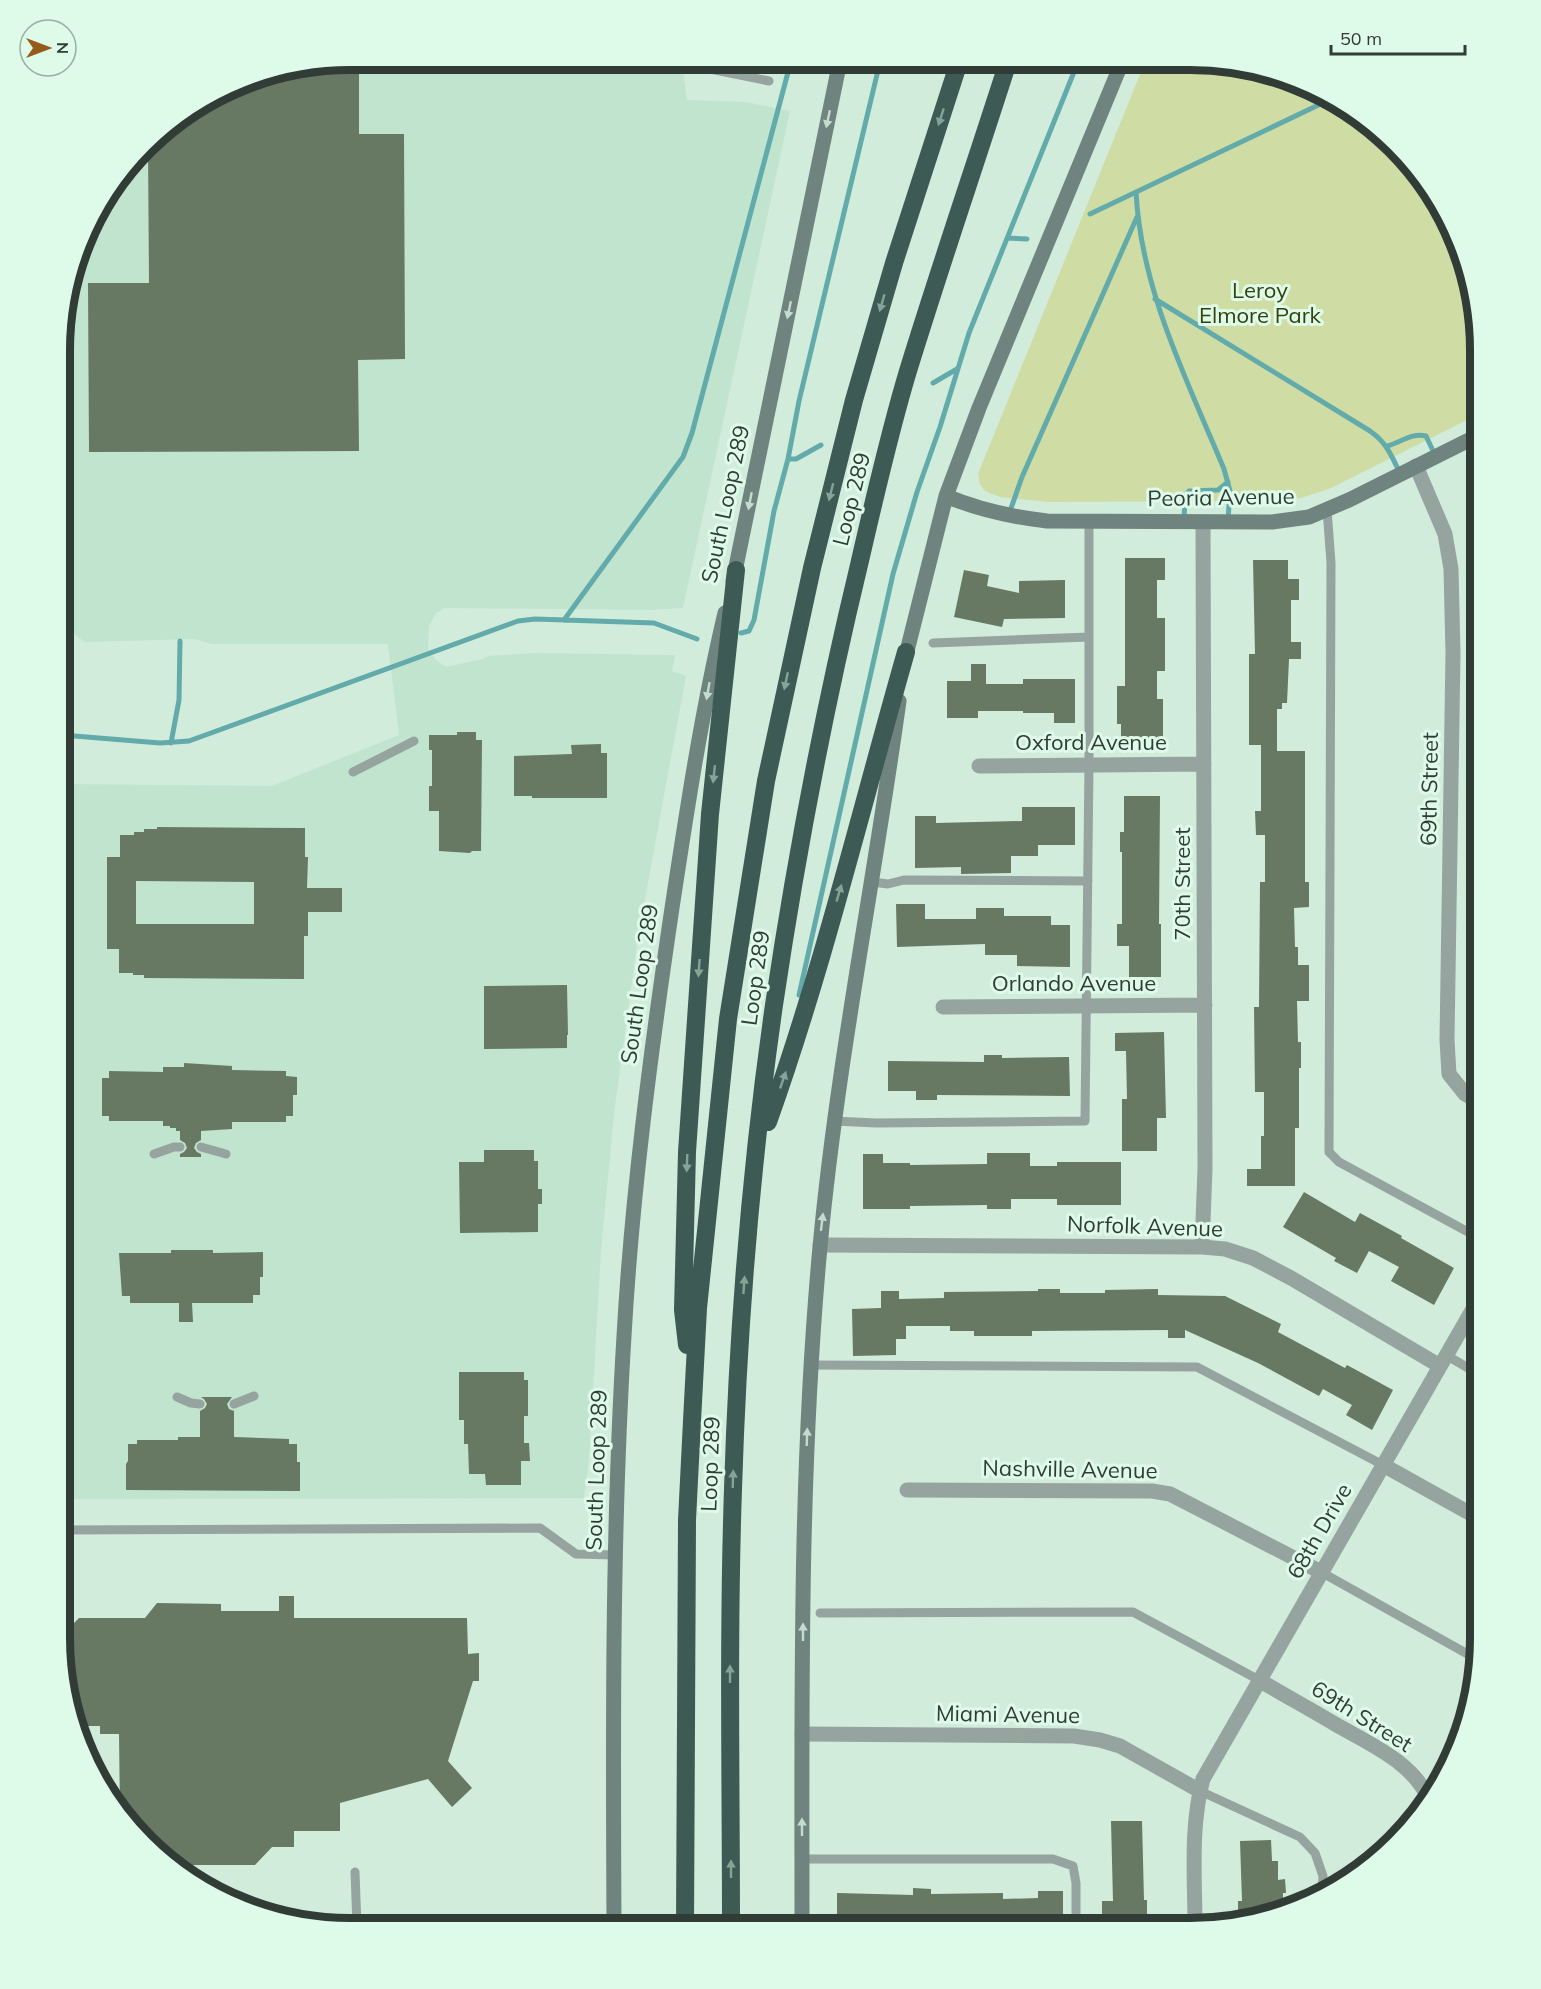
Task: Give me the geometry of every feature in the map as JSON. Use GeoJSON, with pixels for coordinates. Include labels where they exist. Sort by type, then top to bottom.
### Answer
{"type":"FeatureCollection","features":[{"type":"Feature","properties":{"kind":"highway","name":"Loop 289"},"geometry":{"type":"LineString","coordinates":[[685,1918],[687,1520],[698,1308],[728,1019],[760,815],[784,691],[812,568],[854,400],[894,263],[956,70]]}},
{"type":"Feature","properties":{"kind":"highway","name":"Loop 289"},"geometry":{"type":"LineString","coordinates":[[730,1918],[730,1617],[733,1489],[744,1285],[756,1155],[774,1007],[799,850],[844,627],[868,525],[908,374],[1005,70]]}},
{"type":"Feature","properties":{"kind":"highway"},"geometry":{"type":"LineString","coordinates":[[693,1398],[683,1310],[687,1152],[710,814],[736,570]]}},
{"type":"Feature","properties":{"kind":"highway"},"geometry":{"type":"LineString","coordinates":[[756,1155],[786,1072],[906,652]]}},
{"type":"Feature","properties":{"kind":"main road","name":"South Loop 289"},"geometry":{"type":"LineString","coordinates":[[614,1918],[615,1555],[624,1335],[636,1182],[647,1083],[686,814],[715,655],[736,570],[838,70]]}},
{"type":"Feature","properties":{"kind":"main road"},"geometry":{"type":"LineString","coordinates":[[802,1918],[803,1574],[807,1417],[820,1245],[834,1121],[906,652],[946,496],[979,408],[1119,70]]}},
{"type":"Feature","properties":{"kind":"main road","name":"Peoria Avenue"},"geometry":{"type":"LineString","coordinates":[[946,496],[970,506],[1014,517],[1047,521],[1272,522],[1309,517],[1349,501],[1470,439]]}},
{"type":"Feature","properties":{"kind":"street","name":"69th Street"},"geometry":{"type":"LineString","coordinates":[[1416,466],[1445,534],[1451,569],[1453,653],[1447,1040],[1449,1074],[1470,1097]]}},
{"type":"Feature","properties":{"kind":"street","name":"70th Street"},"geometry":{"type":"LineString","coordinates":[[1202,1247],[1205,1169],[1203,522]]}},
{"type":"Feature","properties":{"kind":"street","name":"Oxford Avenue"},"geometry":{"type":"LineString","coordinates":[[979,766],[1204,764]]}},
{"type":"Feature","properties":{"kind":"street","name":"Orlando Avenue"},"geometry":{"type":"LineString","coordinates":[[943,1006],[1205,1005]]}},
{"type":"Feature","properties":{"kind":"street","name":"Norfolk Avenue"},"geometry":{"type":"LineString","coordinates":[[820,1245],[1225,1249],[1253,1258],[1443,1361]]}},
{"type":"Feature","properties":{"kind":"street","name":"68th Drive"},"geometry":{"type":"LineString","coordinates":[[1200,1791],[1203,1779],[1470,1313]]}},
{"type":"Feature","properties":{"kind":"street"},"geometry":{"type":"LineString","coordinates":[[1383,1465],[1470,1513]]}},
{"type":"Feature","properties":{"kind":"street","name":"Nashville Avenue"},"geometry":{"type":"LineString","coordinates":[[907,1490],[1152,1491],[1170,1494],[1321,1572]]}},
{"type":"Feature","properties":{"kind":"street","name":"69th Street"},"geometry":{"type":"LineString","coordinates":[[1259,1680],[1385,1752],[1409,1771],[1425,1790]]}},
{"type":"Feature","properties":{"kind":"street","name":"Miami Avenue"},"geometry":{"type":"LineString","coordinates":[[802,1734],[1074,1736],[1120,1746],[1200,1791]]}},
{"type":"Feature","properties":{"kind":"street"},"geometry":{"type":"LineString","coordinates":[[1195,1918],[1195,1828],[1197,1799],[1200,1791]]}},
{"type":"Feature","properties":{"kind":"lane"},"geometry":{"type":"LineString","coordinates":[[715,70],[769,81]]}},
{"type":"Feature","properties":{"kind":"lane"},"geometry":{"type":"LineString","coordinates":[[1327,509],[1331,563],[1329,1152],[1339,1162],[1470,1234]]}},
{"type":"Feature","properties":{"kind":"lane"},"geometry":{"type":"LineString","coordinates":[[834,1121],[888,1123],[1085,1121],[1089,521]]}},
{"type":"Feature","properties":{"kind":"lane"},"geometry":{"type":"LineString","coordinates":[[933,643],[1089,637]]}},
{"type":"Feature","properties":{"kind":"lane"},"geometry":{"type":"LineString","coordinates":[[353,772],[414,741]]}},
{"type":"Feature","properties":{"kind":"lane"},"geometry":{"type":"LineString","coordinates":[[872,882],[888,884],[904,880],[1088,881]]}},
{"type":"Feature","properties":{"kind":"lane"},"geometry":{"type":"LineString","coordinates":[[154,1154],[180,1147]]}},
{"type":"Feature","properties":{"kind":"lane"},"geometry":{"type":"LineString","coordinates":[[201,1147],[226,1154]]}},
{"type":"Feature","properties":{"kind":"lane"},"geometry":{"type":"LineString","coordinates":[[1443,1361],[1470,1371]]}},
{"type":"Feature","properties":{"kind":"lane"},"geometry":{"type":"LineString","coordinates":[[811,1365],[1197,1367],[1383,1465]]}},
{"type":"Feature","properties":{"kind":"lane"},"geometry":{"type":"LineString","coordinates":[[234,1404],[254,1396]]}},
{"type":"Feature","properties":{"kind":"lane"},"geometry":{"type":"LineString","coordinates":[[177,1397],[190,1403],[200,1404]]}},
{"type":"Feature","properties":{"kind":"lane"},"geometry":{"type":"LineString","coordinates":[[70,1530],[540,1528],[576,1554],[615,1555]]}},
{"type":"Feature","properties":{"kind":"lane"},"geometry":{"type":"LineString","coordinates":[[1321,1572],[1470,1655]]}},
{"type":"Feature","properties":{"kind":"lane"},"geometry":{"type":"LineString","coordinates":[[820,1613],[1133,1612],[1259,1680]]}},
{"type":"Feature","properties":{"kind":"lane"},"geometry":{"type":"LineString","coordinates":[[1200,1791],[1300,1837],[1315,1853],[1323,1876],[1323,1885]]}},
{"type":"Feature","properties":{"kind":"lane"},"geometry":{"type":"LineString","coordinates":[[802,1859],[1053,1858],[1073,1866],[1076,1883],[1076,1918]]}},
{"type":"Feature","properties":{"kind":"lane"},"geometry":{"type":"LineString","coordinates":[[355,1872],[357,1918]]}},
{"type":"Feature","properties":{"kind":"shaded area"},"geometry":{"type":"Polygon","coordinates":[[[350,70],[683,70],[687,100],[746,102],[790,111],[683,608],[652,610],[445,608],[436,613],[429,626],[428,649],[436,660],[446,667],[489,656],[534,653],[675,655],[672,671],[686,676],[638,937],[614,1114],[601,1251],[589,1459],[584,1498],[70,1499],[70,784],[272,786],[399,735],[388,644],[212,644],[195,639],[85,642],[70,628],[70,350],[76,296],[85,260],[108,210],[140,166],[180,128],[210,108],[260,85],[314,73],[350,70]]]}},
{"type":"Feature","properties":{"kind":"green space","name":"Leroy Elmore Park"},"geometry":{"type":"Polygon","coordinates":[[[1142,70],[1209,71],[1245,76],[1281,85],[1314,99],[1361,128],[1375,140],[1413,180],[1433,210],[1456,260],[1465,296],[1470,332],[1470,418],[1329,489],[1301,498],[1280,501],[1048,502],[1000,497],[989,493],[980,484],[978,474],[1142,70]]]}},
{"type":"Feature","properties":{"kind":"building"},"geometry":{"type":"Polygon","coordinates":[[[359,70],[359,134],[404,134],[405,359],[358,360],[359,451],[89,452],[88,283],[149,283],[148,158],[180,128],[210,108],[243,92],[296,76],[359,70]]]}},
{"type":"Feature","properties":{"kind":"building"},"geometry":{"type":"Polygon","coordinates":[[[1125,558],[1165,558],[1165,580],[1157,580],[1157,618],[1165,618],[1165,671],[1157,671],[1157,699],[1163,699],[1163,740],[1121,739],[1121,724],[1117,724],[1117,686],[1125,686],[1125,558]]]}},
{"type":"Feature","properties":{"kind":"building"},"geometry":{"type":"Polygon","coordinates":[[[1253,560],[1288,560],[1288,579],[1299,579],[1299,600],[1291,600],[1291,642],[1301,642],[1301,659],[1289,659],[1287,703],[1282,703],[1282,709],[1277,709],[1277,751],[1305,751],[1305,882],[1309,882],[1309,907],[1294,908],[1298,965],[1309,965],[1309,1001],[1297,1001],[1301,1068],[1299,1068],[1299,1128],[1295,1128],[1295,1186],[1247,1186],[1247,1169],[1261,1169],[1261,1136],[1264,1136],[1264,1092],[1255,1092],[1254,1007],[1259,1007],[1260,882],[1265,882],[1265,835],[1256,835],[1255,811],[1261,811],[1261,745],[1249,745],[1249,654],[1255,654],[1253,560]]]}},
{"type":"Feature","properties":{"kind":"building"},"geometry":{"type":"Polygon","coordinates":[[[964,570],[989,575],[987,586],[1019,593],[1019,581],[1065,580],[1065,618],[1004,619],[1002,627],[954,617],[964,570]]]}},
{"type":"Feature","properties":{"kind":"building"},"geometry":{"type":"Polygon","coordinates":[[[971,664],[986,664],[986,684],[1023,684],[1023,679],[1075,679],[1075,723],[1054,723],[1054,713],[1023,713],[1023,711],[978,711],[978,718],[947,718],[947,681],[971,681],[971,664]]]}},
{"type":"Feature","properties":{"kind":"building"},"geometry":{"type":"Polygon","coordinates":[[[457,732],[476,732],[476,740],[482,740],[481,851],[470,853],[439,851],[439,811],[429,811],[432,750],[429,750],[429,735],[457,735],[457,732]]]}},
{"type":"Feature","properties":{"kind":"building"},"geometry":{"type":"Polygon","coordinates":[[[601,744],[601,753],[607,753],[607,798],[514,796],[514,756],[572,754],[571,745],[601,744]]]}},
{"type":"Feature","properties":{"kind":"building"},"geometry":{"type":"Polygon","coordinates":[[[1124,796],[1160,796],[1161,977],[1129,977],[1129,946],[1117,946],[1117,924],[1122,924],[1120,832],[1124,832],[1124,796]]]}},
{"type":"Feature","properties":{"kind":"building"},"geometry":{"type":"Polygon","coordinates":[[[1022,807],[1075,807],[1075,845],[1038,845],[1038,856],[1011,856],[1011,873],[961,874],[961,867],[915,868],[915,816],[936,816],[936,823],[1022,821],[1022,807]]]}},
{"type":"Feature","properties":{"kind":"building"},"geometry":{"type":"Polygon","coordinates":[[[157,827],[305,828],[305,857],[308,857],[307,888],[342,888],[342,912],[308,912],[308,936],[304,936],[304,979],[144,978],[144,975],[119,973],[119,949],[107,949],[107,857],[120,857],[120,835],[134,835],[134,832],[144,832],[144,829],[157,829],[157,827]],[[136,881],[136,924],[254,924],[254,882],[136,881]]]}},
{"type":"Feature","properties":{"kind":"building"},"geometry":{"type":"Polygon","coordinates":[[[896,904],[925,904],[925,919],[976,919],[976,908],[1004,908],[1004,916],[1051,916],[1051,925],[1070,925],[1070,967],[1017,966],[1017,955],[985,955],[985,944],[897,947],[896,904]]]}},
{"type":"Feature","properties":{"kind":"building"},"geometry":{"type":"Polygon","coordinates":[[[567,985],[567,1048],[484,1049],[484,986],[567,985]]]}},
{"type":"Feature","properties":{"kind":"building"},"geometry":{"type":"Polygon","coordinates":[[[1164,1032],[1166,1118],[1157,1118],[1157,1151],[1122,1151],[1122,1099],[1127,1099],[1126,1051],[1115,1051],[1115,1033],[1164,1032]]]}},
{"type":"Feature","properties":{"kind":"building"},"geometry":{"type":"Polygon","coordinates":[[[984,1055],[1002,1055],[1002,1058],[1069,1057],[1070,1096],[937,1095],[937,1100],[916,1100],[916,1091],[888,1091],[888,1061],[984,1062],[984,1055]]]}},
{"type":"Feature","properties":{"kind":"building"},"geometry":{"type":"Polygon","coordinates":[[[184,1063],[232,1066],[232,1070],[286,1071],[286,1076],[297,1077],[297,1095],[293,1095],[293,1116],[286,1116],[286,1122],[232,1122],[232,1129],[201,1131],[201,1140],[194,1148],[201,1154],[201,1157],[180,1157],[180,1154],[187,1148],[180,1140],[180,1131],[170,1126],[163,1126],[163,1121],[109,1121],[109,1116],[102,1116],[102,1078],[109,1078],[109,1071],[163,1072],[163,1067],[184,1067],[184,1063]]]}},
{"type":"Feature","properties":{"kind":"building"},"geometry":{"type":"Polygon","coordinates":[[[484,1150],[534,1150],[534,1161],[538,1161],[538,1189],[542,1189],[542,1204],[538,1204],[538,1232],[460,1233],[459,1162],[484,1162],[484,1150]]]}},
{"type":"Feature","properties":{"kind":"building"},"geometry":{"type":"Polygon","coordinates":[[[987,1153],[1030,1153],[1030,1166],[1057,1166],[1057,1162],[1121,1162],[1121,1205],[1057,1205],[1057,1199],[1011,1199],[1011,1209],[987,1209],[987,1205],[863,1209],[863,1154],[883,1154],[883,1163],[910,1163],[910,1165],[987,1164],[987,1153]]]}},
{"type":"Feature","properties":{"kind":"building"},"geometry":{"type":"Polygon","coordinates":[[[1304,1192],[1355,1222],[1360,1213],[1454,1268],[1434,1305],[1391,1281],[1399,1267],[1369,1251],[1357,1273],[1334,1261],[1336,1258],[1283,1227],[1304,1192]]]}},
{"type":"Feature","properties":{"kind":"building"},"geometry":{"type":"Polygon","coordinates":[[[171,1250],[213,1250],[213,1253],[263,1252],[260,1295],[253,1295],[253,1303],[192,1303],[193,1322],[179,1322],[179,1303],[130,1303],[130,1296],[122,1296],[119,1253],[171,1253],[171,1250]]]}},
{"type":"Feature","properties":{"kind":"building"},"geometry":{"type":"Polygon","coordinates":[[[1038,1289],[1060,1289],[1060,1293],[1105,1293],[1105,1290],[1158,1289],[1158,1295],[1225,1296],[1281,1324],[1278,1332],[1345,1368],[1347,1365],[1393,1390],[1372,1430],[1346,1415],[1352,1405],[1323,1389],[1319,1396],[1258,1363],[1185,1330],[1185,1338],[1168,1338],[1168,1330],[1032,1331],[1032,1336],[974,1336],[974,1331],[950,1331],[950,1326],[906,1326],[906,1339],[896,1339],[896,1355],[853,1356],[852,1309],[881,1308],[881,1291],[899,1291],[899,1299],[944,1298],[944,1292],[1038,1291],[1038,1289]]]}},
{"type":"Feature","properties":{"kind":"building"},"geometry":{"type":"Polygon","coordinates":[[[459,1372],[524,1372],[524,1380],[528,1380],[528,1416],[524,1416],[524,1443],[529,1443],[530,1461],[521,1461],[521,1485],[486,1485],[485,1474],[469,1474],[468,1444],[464,1444],[464,1420],[459,1420],[459,1372]]]}},
{"type":"Feature","properties":{"kind":"building"},"geometry":{"type":"Polygon","coordinates":[[[201,1397],[232,1397],[227,1404],[229,1409],[234,1411],[234,1437],[289,1439],[289,1444],[297,1444],[297,1462],[300,1462],[300,1491],[126,1490],[128,1444],[137,1444],[137,1440],[178,1440],[178,1437],[200,1437],[200,1411],[207,1404],[201,1397]]]}},
{"type":"Feature","properties":{"kind":"building"},"geometry":{"type":"Polygon","coordinates":[[[279,1596],[294,1596],[294,1618],[467,1618],[468,1654],[479,1653],[479,1681],[473,1681],[448,1761],[472,1788],[452,1807],[428,1779],[340,1803],[340,1831],[294,1831],[294,1847],[272,1847],[255,1865],[186,1865],[140,1823],[120,1797],[119,1734],[100,1734],[100,1726],[84,1726],[73,1675],[72,1625],[79,1618],[145,1618],[157,1603],[221,1604],[221,1611],[279,1611],[279,1596]]]}},
{"type":"Feature","properties":{"kind":"building"},"geometry":{"type":"Polygon","coordinates":[[[1111,1821],[1142,1821],[1144,1900],[1147,1900],[1147,1918],[1102,1918],[1102,1901],[1113,1901],[1111,1821]]]}},
{"type":"Feature","properties":{"kind":"building"},"geometry":{"type":"Polygon","coordinates":[[[1271,1840],[1272,1861],[1278,1861],[1278,1880],[1285,1879],[1286,1893],[1283,1893],[1283,1903],[1238,1914],[1238,1901],[1242,1901],[1240,1841],[1271,1840]]]}},
{"type":"Feature","properties":{"kind":"building"},"geometry":{"type":"Polygon","coordinates":[[[913,1888],[931,1889],[931,1894],[1003,1893],[1003,1899],[1038,1898],[1038,1891],[1063,1891],[1063,1918],[837,1918],[837,1893],[913,1895],[913,1888]]]}},
{"type":"Feature","properties":{"kind":"waterway"},"geometry":{"type":"LineString","coordinates":[[564,620],[683,457],[692,433],[789,70]]}},
{"type":"Feature","properties":{"kind":"waterway"},"geometry":{"type":"LineString","coordinates":[[788,459],[799,401],[878,70]]}},
{"type":"Feature","properties":{"kind":"waterway"},"geometry":{"type":"LineString","coordinates":[[799,995],[893,574],[917,492],[969,333],[1075,70]]}},
{"type":"Feature","properties":{"kind":"waterway"},"geometry":{"type":"LineString","coordinates":[[1090,214],[1322,103]]}},
{"type":"Feature","properties":{"kind":"waterway"},"geometry":{"type":"LineString","coordinates":[[1136,192],[1140,228],[1156,299],[1181,368],[1224,469],[1230,491],[1228,520]]}},
{"type":"Feature","properties":{"kind":"waterway"},"geometry":{"type":"LineString","coordinates":[[1009,514],[1022,477],[1137,217]]}},
{"type":"Feature","properties":{"kind":"waterway"},"geometry":{"type":"LineString","coordinates":[[1007,238],[1027,239]]}},
{"type":"Feature","properties":{"kind":"waterway"},"geometry":{"type":"LineString","coordinates":[[1155,299],[1370,431],[1385,445],[1400,473]]}},
{"type":"Feature","properties":{"kind":"waterway"},"geometry":{"type":"LineString","coordinates":[[933,383],[957,369]]}},
{"type":"Feature","properties":{"kind":"waterway"},"geometry":{"type":"LineString","coordinates":[[1387,446],[1421,435],[1426,436],[1435,455]]}},
{"type":"Feature","properties":{"kind":"waterway"},"geometry":{"type":"LineString","coordinates":[[741,633],[749,631],[754,620],[774,511],[788,459],[796,459],[821,445]]}},
{"type":"Feature","properties":{"kind":"waterway"},"geometry":{"type":"LineString","coordinates":[[1184,520],[1185,497],[1189,491],[1218,490],[1228,482]]}},
{"type":"Feature","properties":{"kind":"waterway"},"geometry":{"type":"LineString","coordinates":[[70,736],[160,743],[189,741],[518,621],[535,619],[654,623],[697,639]]}},
{"type":"Feature","properties":{"kind":"waterway"},"geometry":{"type":"LineString","coordinates":[[171,743],[179,700],[180,641]]}}]}
